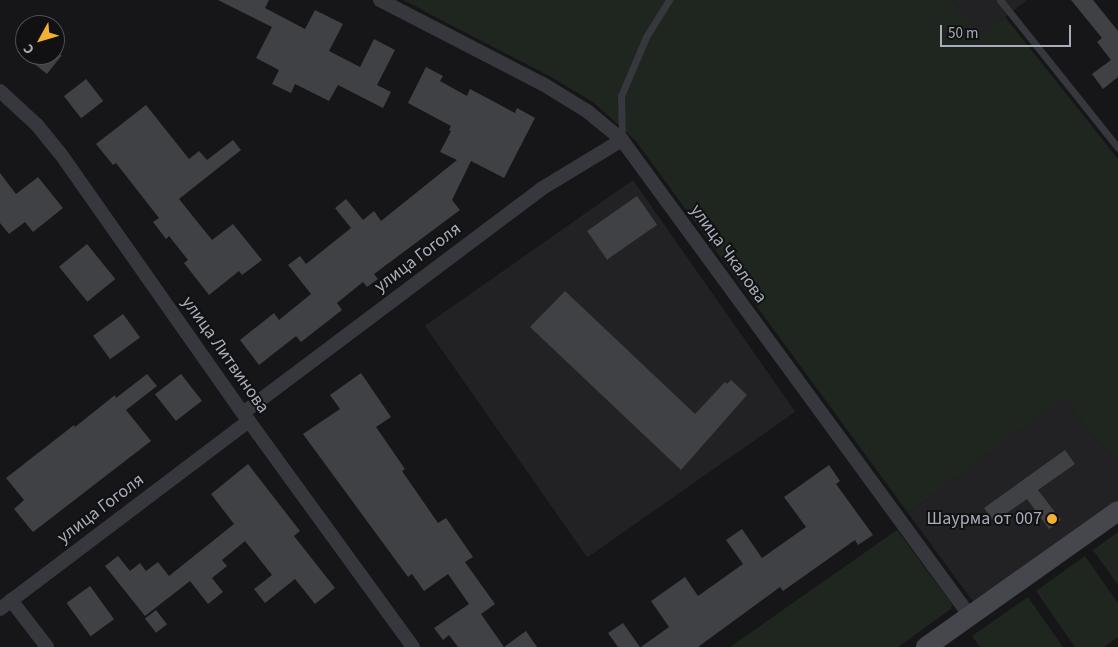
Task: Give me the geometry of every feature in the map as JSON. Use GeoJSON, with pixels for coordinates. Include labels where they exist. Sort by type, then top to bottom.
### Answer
{"type":"FeatureCollection","features":[{"type":"Feature","properties":{"kind":"main road"},"geometry":{"type":"LineString","coordinates":[[926,647],[1118,511]]}},
{"type":"Feature","properties":{"kind":"street","name":"улица Чкалова"},"geometry":{"type":"LineString","coordinates":[[380,0],[543,84],[587,110],[622,140],[970,616]]}},
{"type":"Feature","properties":{"kind":"street","name":"улица Литвинова"},"geometry":{"type":"LineString","coordinates":[[0,91],[37,125],[60,153],[246,417],[413,647]]}},
{"type":"Feature","properties":{"kind":"street","name":"улица Гоголя"},"geometry":{"type":"LineString","coordinates":[[6,605],[541,189],[622,140]]}},
{"type":"Feature","properties":{"kind":"street"},"geometry":{"type":"LineString","coordinates":[[6,605],[47,647]]}},
{"type":"Feature","properties":{"kind":"lane"},"geometry":{"type":"LineString","coordinates":[[622,140],[621,96],[632,66],[646,37],[669,0]]}},
{"type":"Feature","properties":{"kind":"lane"},"geometry":{"type":"LineString","coordinates":[[1000,0],[1118,148]]}},
{"type":"Feature","properties":{"kind":"shaded area"},"geometry":{"type":"Polygon","coordinates":[[[403,0],[952,0],[980,35],[1005,17],[1118,159],[1118,458],[1099,444],[1064,397],[908,513],[635,140],[593,102],[553,78],[403,0]]]}},
{"type":"Feature","properties":{"kind":"shaded area"},"geometry":{"type":"Polygon","coordinates":[[[952,0],[1027,0],[980,36],[952,0]]]}},
{"type":"Feature","properties":{"kind":"shaded area"},"geometry":{"type":"Polygon","coordinates":[[[633,180],[795,412],[587,558],[425,326],[633,180]]]}},
{"type":"Feature","properties":{"kind":"shaded area"},"geometry":{"type":"Polygon","coordinates":[[[1064,396],[1099,444],[1118,458],[1118,501],[974,603],[908,513],[1064,396]]]}},
{"type":"Feature","properties":{"kind":"shaded area"},"geometry":{"type":"Polygon","coordinates":[[[897,530],[952,604],[951,609],[898,647],[730,647],[897,530]]]}},
{"type":"Feature","properties":{"kind":"shaded area"},"geometry":{"type":"Polygon","coordinates":[[[1118,532],[1118,585],[1093,550],[1118,532]]]}},
{"type":"Feature","properties":{"kind":"shaded area"},"geometry":{"type":"Polygon","coordinates":[[[1085,556],[1118,603],[1118,637],[1104,647],[1075,647],[1036,591],[1085,556]]]}},
{"type":"Feature","properties":{"kind":"shaded area"},"geometry":{"type":"Polygon","coordinates":[[[1028,597],[1063,647],[980,647],[972,636],[1028,597]]]}},
{"type":"Feature","properties":{"kind":"building"},"geometry":{"type":"Polygon","coordinates":[[[218,0],[269,0],[265,8],[305,29],[315,10],[343,24],[329,51],[360,67],[374,39],[395,50],[377,85],[391,92],[383,108],[338,85],[329,101],[295,84],[291,93],[272,84],[279,70],[256,58],[272,27],[218,0]]]}},
{"type":"Feature","properties":{"kind":"building"},"geometry":{"type":"Polygon","coordinates":[[[1071,0],[1093,0],[1118,31],[1118,77],[1103,89],[1092,74],[1111,60],[1097,42],[1102,38],[1071,0]]]}},
{"type":"Feature","properties":{"kind":"building"},"geometry":{"type":"Polygon","coordinates":[[[36,65],[54,65],[47,74],[36,65]]]}},
{"type":"Feature","properties":{"kind":"building"},"geometry":{"type":"Polygon","coordinates":[[[426,67],[443,76],[440,81],[467,96],[470,89],[515,113],[517,108],[535,118],[504,178],[471,161],[452,200],[460,210],[374,274],[378,279],[367,287],[363,282],[337,303],[342,310],[301,342],[296,336],[259,365],[240,340],[274,313],[279,320],[311,294],[288,265],[300,256],[306,264],[351,228],[335,208],[346,199],[363,220],[374,211],[381,221],[457,160],[440,152],[451,131],[449,130],[451,126],[408,103],[426,67]]]}},
{"type":"Feature","properties":{"kind":"building"},"geometry":{"type":"Polygon","coordinates":[[[86,79],[103,101],[81,118],[64,96],[86,79]]]}},
{"type":"Feature","properties":{"kind":"building"},"geometry":{"type":"Polygon","coordinates":[[[146,105],[189,159],[199,151],[207,160],[233,140],[241,150],[179,199],[212,240],[233,224],[262,260],[242,275],[239,271],[209,295],[184,263],[188,260],[169,236],[166,239],[153,222],[159,218],[116,163],[113,165],[96,144],[146,105]]]}},
{"type":"Feature","properties":{"kind":"building"},"geometry":{"type":"Polygon","coordinates":[[[0,173],[16,194],[38,177],[63,208],[33,232],[25,222],[9,234],[0,223],[0,173]]]}},
{"type":"Feature","properties":{"kind":"building"},"geometry":{"type":"Polygon","coordinates":[[[637,196],[657,225],[607,260],[587,231],[637,196]]]}},
{"type":"Feature","properties":{"kind":"building"},"geometry":{"type":"Polygon","coordinates":[[[87,244],[115,279],[87,302],[59,267],[87,244]]]}},
{"type":"Feature","properties":{"kind":"building"},"geometry":{"type":"Polygon","coordinates":[[[565,291],[695,414],[725,382],[727,384],[731,380],[747,395],[681,470],[530,327],[565,291]]]}},
{"type":"Feature","properties":{"kind":"building"},"geometry":{"type":"Polygon","coordinates":[[[123,314],[140,337],[110,359],[93,336],[123,314]]]}},
{"type":"Feature","properties":{"kind":"building"},"geometry":{"type":"Polygon","coordinates":[[[361,373],[391,417],[376,427],[405,469],[402,471],[438,523],[446,518],[473,557],[465,562],[495,604],[481,614],[504,647],[458,647],[449,635],[443,640],[434,628],[469,604],[448,574],[424,591],[412,574],[408,577],[303,434],[340,409],[330,395],[361,373]]]}},
{"type":"Feature","properties":{"kind":"building"},"geometry":{"type":"Polygon","coordinates":[[[147,374],[157,386],[126,410],[151,441],[33,532],[14,509],[24,500],[6,478],[74,425],[75,427],[115,395],[116,398],[147,374]]]}},
{"type":"Feature","properties":{"kind":"building"},"geometry":{"type":"Polygon","coordinates":[[[181,374],[202,401],[176,421],[155,394],[181,374]]]}},
{"type":"Feature","properties":{"kind":"building"},"geometry":{"type":"Polygon","coordinates":[[[1065,450],[1075,464],[1038,490],[1061,520],[1049,529],[1027,499],[994,522],[984,508],[1065,450]]]}},
{"type":"Feature","properties":{"kind":"building"},"geometry":{"type":"Polygon","coordinates":[[[248,464],[300,531],[294,536],[335,588],[315,604],[295,579],[265,603],[254,589],[272,575],[245,541],[222,560],[227,566],[212,578],[223,592],[208,604],[190,581],[145,616],[105,566],[118,556],[130,571],[140,563],[146,571],[158,562],[169,576],[234,524],[211,494],[248,464]]]}},
{"type":"Feature","properties":{"kind":"building"},"geometry":{"type":"Polygon","coordinates":[[[829,465],[840,481],[836,484],[873,535],[858,545],[855,540],[783,591],[780,587],[698,647],[641,647],[669,627],[651,601],[685,577],[698,596],[743,564],[726,540],[742,529],[762,558],[806,527],[784,497],[829,465]]]}},
{"type":"Feature","properties":{"kind":"building"},"geometry":{"type":"Polygon","coordinates":[[[90,586],[114,619],[91,636],[67,603],[90,586]]]}},
{"type":"Feature","properties":{"kind":"building"},"geometry":{"type":"Polygon","coordinates":[[[156,610],[167,624],[156,633],[145,619],[156,610]]]}},
{"type":"Feature","properties":{"kind":"building"},"geometry":{"type":"Polygon","coordinates":[[[623,623],[640,647],[618,647],[608,633],[623,623]]]}},
{"type":"Feature","properties":{"kind":"building"},"geometry":{"type":"Polygon","coordinates":[[[526,631],[537,647],[504,647],[526,631]]]}},
{"type":"Feature","properties":{"kind":"place","name":"Шаурма от 007"},"geometry":{"type":"Point","coordinates":[1052,519]}}]}
